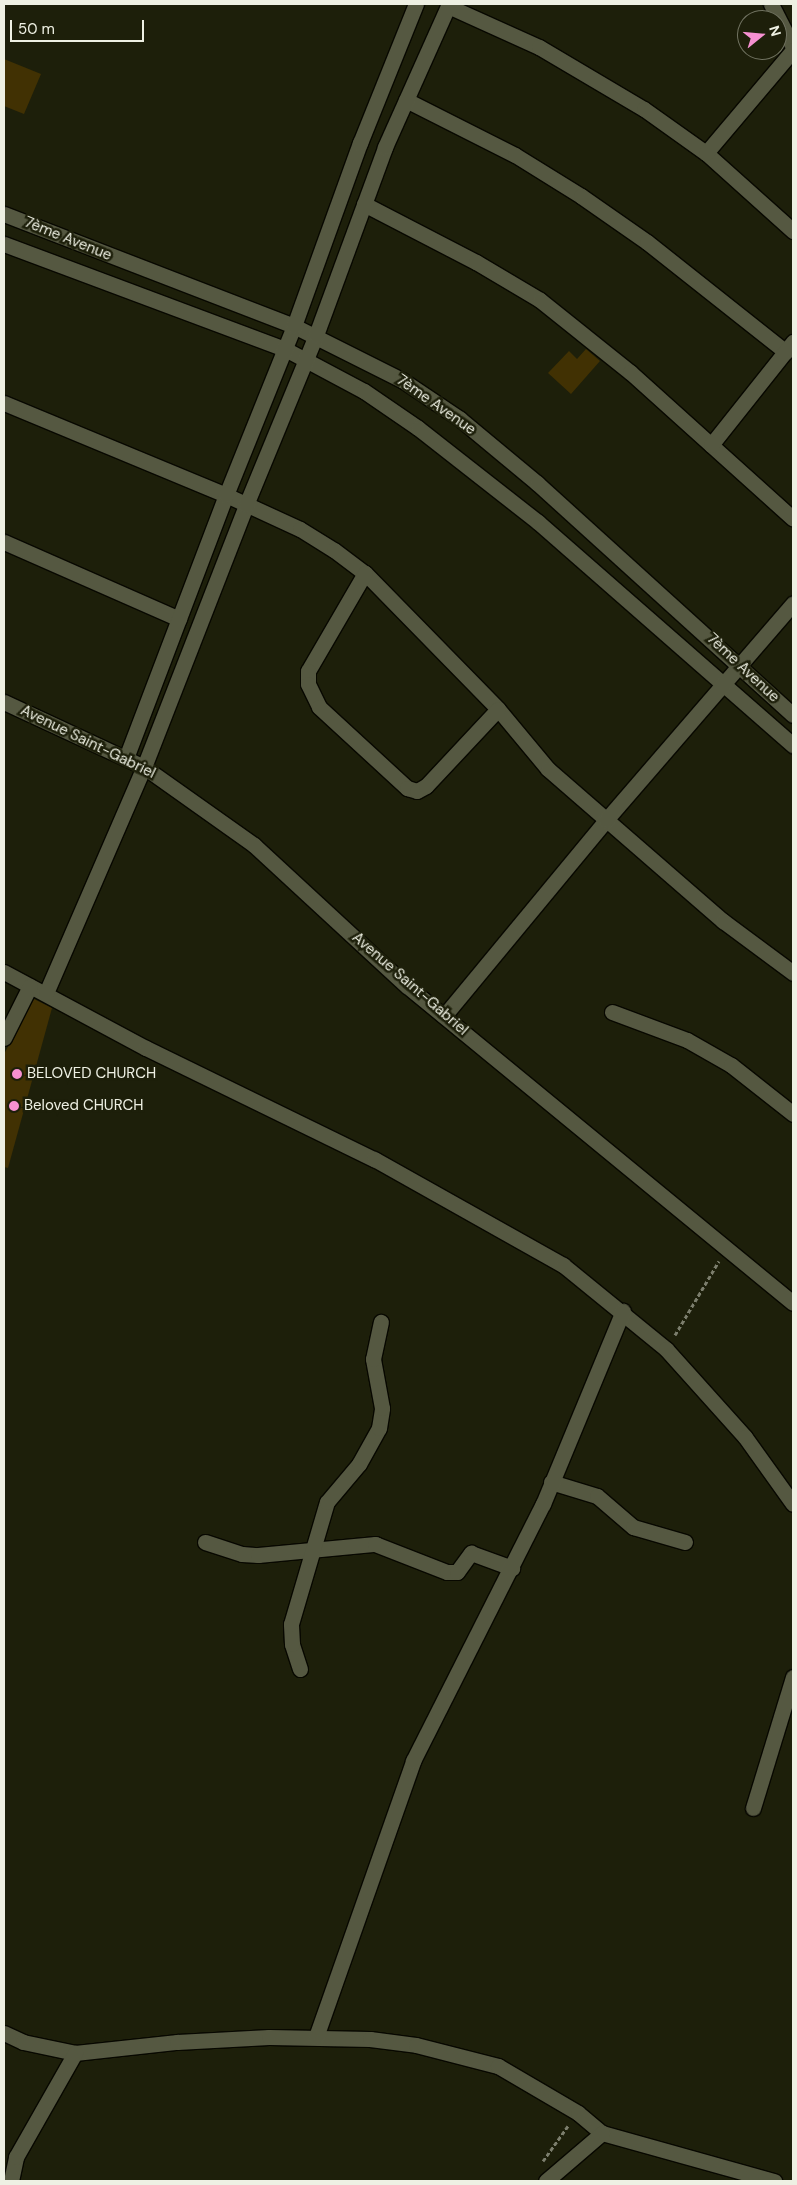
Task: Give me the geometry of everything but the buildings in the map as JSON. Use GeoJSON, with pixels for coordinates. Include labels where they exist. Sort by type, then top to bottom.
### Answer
{"type":"FeatureCollection","features":[{"type":"Feature","properties":{"kind":"street"},"geometry":{"type":"LineString","coordinates":[[126,758],[226,495],[294,326],[360,143],[416,4]]}},
{"type":"Feature","properties":{"kind":"street"},"geometry":{"type":"LineString","coordinates":[[706,153],[793,48],[771,4]]}},
{"type":"Feature","properties":{"kind":"street"},"geometry":{"type":"LineString","coordinates":[[46,993],[144,767],[246,505],[316,336],[364,204],[406,100],[449,5],[539,47],[644,109],[706,153],[793,231]]}},
{"type":"Feature","properties":{"kind":"street"},"geometry":{"type":"LineString","coordinates":[[406,100],[515,155],[581,196],[647,242],[789,347],[710,445]]}},
{"type":"Feature","properties":{"kind":"street"},"geometry":{"type":"LineString","coordinates":[[364,204],[476,262],[540,300],[630,372],[793,519]]}},
{"type":"Feature","properties":{"kind":"street","name":"7ème Avenue"},"geometry":{"type":"LineString","coordinates":[[4,214],[294,326],[402,380],[460,419],[537,483],[793,715]]}},
{"type":"Feature","properties":{"kind":"street","name":"7ème Avenue"},"geometry":{"type":"LineString","coordinates":[[4,244],[284,349],[364,391],[418,428],[538,522],[724,683],[793,746]]}},
{"type":"Feature","properties":{"kind":"street"},"geometry":{"type":"LineString","coordinates":[[4,403],[226,495],[300,529],[365,574],[498,710],[548,769],[723,921],[793,973]]}},
{"type":"Feature","properties":{"kind":"street"},"geometry":{"type":"LineString","coordinates":[[4,542],[179,619]]}},
{"type":"Feature","properties":{"kind":"street"},"geometry":{"type":"LineString","coordinates":[[365,574],[308,671],[308,684],[319,707],[407,788],[417,790],[426,786],[498,710]]}},
{"type":"Feature","properties":{"kind":"street"},"geometry":{"type":"LineString","coordinates":[[444,1016],[606,820],[793,603]]}},
{"type":"Feature","properties":{"kind":"street","name":"Avenue Saint-Gabriel"},"geometry":{"type":"LineString","coordinates":[[4,702],[144,767],[254,845],[444,1016],[793,1303]]}},
{"type":"Feature","properties":{"kind":"street"},"geometry":{"type":"LineString","coordinates":[[4,972],[146,1048],[453,1200],[563,1265],[624,1312],[666,1349],[745,1437],[793,1504]]}},
{"type":"Feature","properties":{"kind":"street"},"geometry":{"type":"LineString","coordinates":[[4,1038],[30,986]]}},
{"type":"Feature","properties":{"kind":"street"},"geometry":{"type":"LineString","coordinates":[[612,1012],[686,1040],[724,1061],[793,1114]]}},
{"type":"Feature","properties":{"kind":"street"},"geometry":{"type":"LineString","coordinates":[[316,2037],[413,1761],[512,1568],[624,1312]]}},
{"type":"Feature","properties":{"kind":"street"},"geometry":{"type":"LineString","coordinates":[[300,1670],[292,1644],[291,1624],[327,1502],[359,1464],[379,1428],[382,1408],[373,1360],[381,1322]]}},
{"type":"Feature","properties":{"kind":"street"},"geometry":{"type":"LineString","coordinates":[[551,1482],[598,1496],[632,1527],[685,1542]]}},
{"type":"Feature","properties":{"kind":"street"},"geometry":{"type":"LineString","coordinates":[[205,1542],[242,1554],[312,1552],[375,1544],[447,1572],[457,1572],[471,1553],[512,1568]]}},
{"type":"Feature","properties":{"kind":"street"},"geometry":{"type":"LineString","coordinates":[[753,1808],[793,1677]]}},
{"type":"Feature","properties":{"kind":"street"},"geometry":{"type":"LineString","coordinates":[[4,2033],[23,2042],[75,2053],[177,2042],[316,2037],[406,2044],[473,2058],[524,2079],[578,2113],[602,2133],[774,2181]]}},
{"type":"Feature","properties":{"kind":"street"},"geometry":{"type":"LineString","coordinates":[[11,2181],[16,2156],[75,2053]]}},
{"type":"Feature","properties":{"kind":"street"},"geometry":{"type":"LineString","coordinates":[[546,2181],[602,2133]]}},
{"type":"Feature","properties":{"kind":"path"},"geometry":{"type":"LineString","coordinates":[[666,1349],[727,1248]]}},
{"type":"Feature","properties":{"kind":"path"},"geometry":{"type":"LineString","coordinates":[[539,2166],[578,2113]]}},
{"type":"Feature","properties":{"kind":"place","name":"BELOVED CHURCH"},"geometry":{"type":"Point","coordinates":[17,1074]}},
{"type":"Feature","properties":{"kind":"place","name":"Beloved CHURCH"},"geometry":{"type":"Point","coordinates":[14,1106]}}]}
